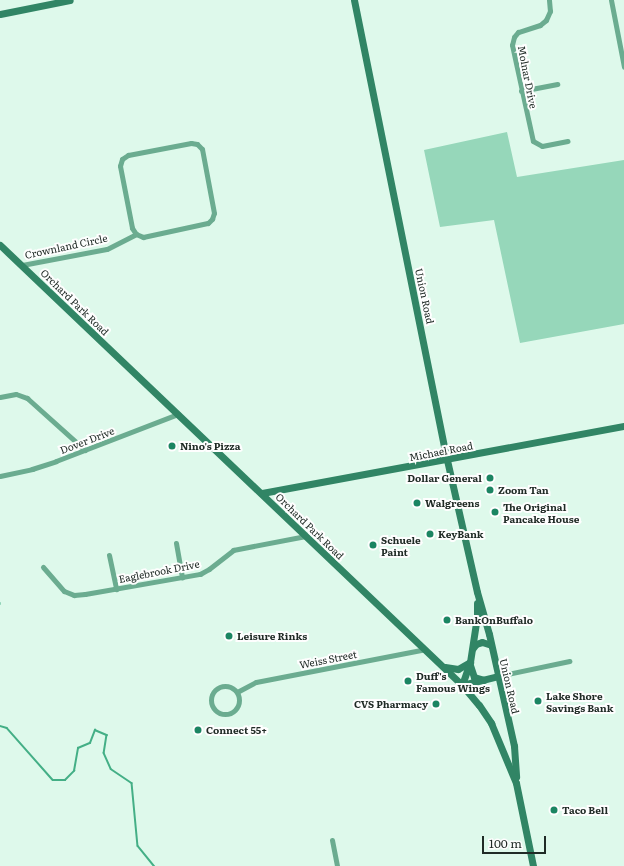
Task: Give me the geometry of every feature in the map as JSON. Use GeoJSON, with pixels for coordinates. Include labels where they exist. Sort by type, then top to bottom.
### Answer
{"type":"FeatureCollection","features":[{"type":"Feature","properties":{"kind":"main road"},"geometry":{"type":"LineString","coordinates":[[0,14],[70,0]]}},
{"type":"Feature","properties":{"kind":"main road","name":"Union Road"},"geometry":{"type":"LineString","coordinates":[[354,0],[447,460],[514,746],[516,783]]}},
{"type":"Feature","properties":{"kind":"main road","name":"Orchard Park Road"},"geometry":{"type":"LineString","coordinates":[[0,245],[462,685],[491,723],[516,783],[532,866]]}},
{"type":"Feature","properties":{"kind":"main road","name":"Michael Road"},"geometry":{"type":"LineString","coordinates":[[262,493],[447,460],[624,426]]}},
{"type":"Feature","properties":{"kind":"main road","name":"Union Road"},"geometry":{"type":"LineString","coordinates":[[462,685],[473,648],[478,595]]}},
{"type":"Feature","properties":{"kind":"main road"},"geometry":{"type":"LineString","coordinates":[[473,648],[482,642],[491,645]]}},
{"type":"Feature","properties":{"kind":"main road"},"geometry":{"type":"LineString","coordinates":[[442,666],[458,669],[470,662],[474,677],[486,680]]}},
{"type":"Feature","properties":{"kind":"main road"},"geometry":{"type":"LineString","coordinates":[[462,685],[498,676]]}},
{"type":"Feature","properties":{"kind":"street","name":"Molnar Drive"},"geometry":{"type":"LineString","coordinates":[[549,0],[550,12],[546,20],[540,25],[522,30],[514,37],[512,45],[532,141],[542,146],[568,141]]}},
{"type":"Feature","properties":{"kind":"street"},"geometry":{"type":"LineString","coordinates":[[611,0],[624,67]]}},
{"type":"Feature","properties":{"kind":"street"},"geometry":{"type":"LineString","coordinates":[[521,91],[557,84]]}},
{"type":"Feature","properties":{"kind":"street","name":"Crownland Circle"},"geometry":{"type":"LineString","coordinates":[[191,143],[197,144],[202,149],[214,213],[212,219],[208,223],[143,237],[136,234],[132,228],[120,166],[122,159],[128,155],[191,143]]}},
{"type":"Feature","properties":{"kind":"street","name":"Crownland Circle"},"geometry":{"type":"LineString","coordinates":[[22,265],[107,249],[136,234]]}},
{"type":"Feature","properties":{"kind":"street"},"geometry":{"type":"LineString","coordinates":[[0,397],[16,394],[27,398],[85,450]]}},
{"type":"Feature","properties":{"kind":"street","name":"Dover Drive"},"geometry":{"type":"LineString","coordinates":[[0,476],[40,467],[178,414]]}},
{"type":"Feature","properties":{"kind":"street","name":"Eaglebrook Drive"},"geometry":{"type":"LineString","coordinates":[[43,567],[60,588],[69,594],[85,594],[205,572],[227,554],[238,548],[306,536]]}},
{"type":"Feature","properties":{"kind":"street"},"geometry":{"type":"LineString","coordinates":[[176,543],[182,577]]}},
{"type":"Feature","properties":{"kind":"street"},"geometry":{"type":"LineString","coordinates":[[109,555],[116,589]]}},
{"type":"Feature","properties":{"kind":"street","name":"Weiss Street"},"geometry":{"type":"LineString","coordinates":[[237,692],[256,682],[425,650]]}},
{"type":"Feature","properties":{"kind":"street"},"geometry":{"type":"LineString","coordinates":[[498,676],[569,661]]}},
{"type":"Feature","properties":{"kind":"street"},"geometry":{"type":"LineString","coordinates":[[228,686],[237,692],[239,702],[234,712],[223,714],[214,708],[211,698],[217,689],[228,686]]}},
{"type":"Feature","properties":{"kind":"street"},"geometry":{"type":"LineString","coordinates":[[332,840],[337,866]]}},
{"type":"Feature","properties":{"kind":"green space"},"geometry":{"type":"Polygon","coordinates":[[[507,132],[517,177],[624,160],[624,324],[520,343],[494,220],[440,227],[424,150],[507,132]]]}},
{"type":"Feature","properties":{"kind":"waterway"},"geometry":{"type":"LineString","coordinates":[[0,726],[7,728],[53,780],[65,780],[74,771],[78,748],[90,743],[95,730],[107,735],[104,753],[111,769],[132,783],[138,846],[154,866]]}},
{"type":"Feature","properties":{"kind":"place","name":"Nino's Pizza"},"geometry":{"type":"Point","coordinates":[172,446]}},
{"type":"Feature","properties":{"kind":"place","name":"Dollar General"},"geometry":{"type":"Point","coordinates":[490,478]}},
{"type":"Feature","properties":{"kind":"place","name":"Zoom Tan"},"geometry":{"type":"Point","coordinates":[490,490]}},
{"type":"Feature","properties":{"kind":"place","name":"Walgreens"},"geometry":{"type":"Point","coordinates":[417,503]}},
{"type":"Feature","properties":{"kind":"place","name":"The Original Pancake House"},"geometry":{"type":"Point","coordinates":[495,512]}},
{"type":"Feature","properties":{"kind":"place","name":"KeyBank"},"geometry":{"type":"Point","coordinates":[430,534]}},
{"type":"Feature","properties":{"kind":"place","name":"Schuele Paint"},"geometry":{"type":"Point","coordinates":[373,545]}},
{"type":"Feature","properties":{"kind":"place","name":"BankOnBuffalo"},"geometry":{"type":"Point","coordinates":[447,620]}},
{"type":"Feature","properties":{"kind":"place","name":"Leisure Rinks"},"geometry":{"type":"Point","coordinates":[229,636]}},
{"type":"Feature","properties":{"kind":"place","name":"Duff's Famous Wings"},"geometry":{"type":"Point","coordinates":[408,681]}},
{"type":"Feature","properties":{"kind":"place","name":"Lake Shore Savings Bank"},"geometry":{"type":"Point","coordinates":[538,701]}},
{"type":"Feature","properties":{"kind":"place","name":"CVS Pharmacy"},"geometry":{"type":"Point","coordinates":[436,704]}},
{"type":"Feature","properties":{"kind":"place","name":"Connect 55+"},"geometry":{"type":"Point","coordinates":[198,730]}},
{"type":"Feature","properties":{"kind":"place","name":"Taco Bell"},"geometry":{"type":"Point","coordinates":[554,810]}}]}
